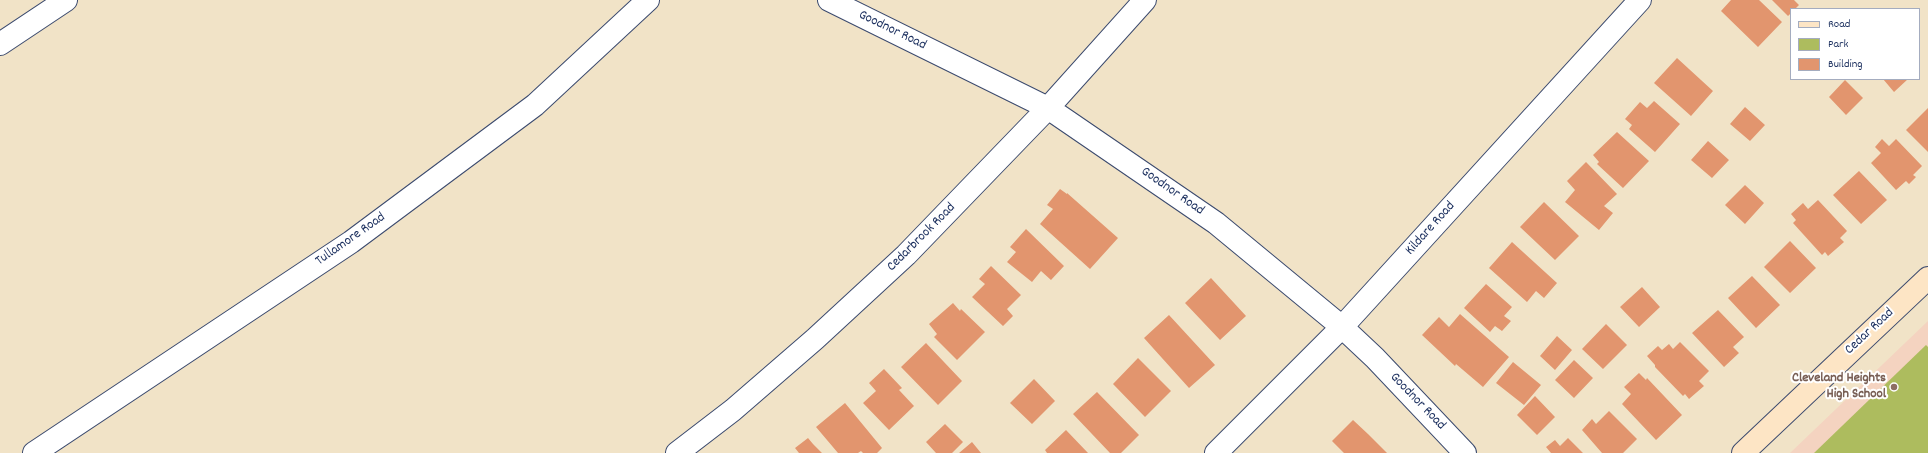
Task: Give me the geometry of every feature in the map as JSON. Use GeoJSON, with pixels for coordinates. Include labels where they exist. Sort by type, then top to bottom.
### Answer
{"type":"FeatureCollection","features":[{"type":"Feature","properties":{"kind":"main road","name":"Cedar Road"},"geometry":{"type":"LineString","coordinates":[[1743,453],[1928,278]]}},
{"type":"Feature","properties":{"kind":"street"},"geometry":{"type":"LineString","coordinates":[[0,44],[66,0]]}},
{"type":"Feature","properties":{"kind":"street","name":"Tullamore Road"},"geometry":{"type":"LineString","coordinates":[[34,453],[370,228],[535,105],[648,0]]}},
{"type":"Feature","properties":{"kind":"street","name":"Goodnor Road"},"geometry":{"type":"LineString","coordinates":[[829,0],[1048,108],[1216,223],[1342,327],[1375,358],[1466,453]]}},
{"type":"Feature","properties":{"kind":"street","name":"Cedarbrook Road"},"geometry":{"type":"LineString","coordinates":[[677,453],[733,410],[815,339],[906,255],[1048,108],[1145,0]]}},
{"type":"Feature","properties":{"kind":"street","name":"Kildare Road"},"geometry":{"type":"LineString","coordinates":[[1216,453],[1342,327],[1640,0]]}},
{"type":"Feature","properties":{"kind":"shaded area","name":"Cleveland Heights High School"},"geometry":{"type":"Polygon","coordinates":[[[1928,321],[1928,453],[1790,453],[1928,321]]]}},
{"type":"Feature","properties":{"kind":"green space","name":"Cleveland Heights High School"},"geometry":{"type":"Polygon","coordinates":[[[1926,345],[1928,347],[1928,453],[1814,453],[1926,345]]]}},
{"type":"Feature","properties":{"kind":"building"},"geometry":{"type":"Polygon","coordinates":[[[1731,0],[1759,0],[1782,22],[1758,47],[1721,11],[1731,0]]]}},
{"type":"Feature","properties":{"kind":"building"},"geometry":{"type":"Polygon","coordinates":[[[1772,0],[1794,0],[1799,5],[1796,8],[1790,8],[1790,14],[1788,16],[1772,0]]]}},
{"type":"Feature","properties":{"kind":"building"},"geometry":{"type":"Polygon","coordinates":[[[1677,58],[1713,91],[1691,116],[1654,83],[1677,58]]]}},
{"type":"Feature","properties":{"kind":"building"},"geometry":{"type":"Polygon","coordinates":[[[1845,80],[1863,98],[1846,115],[1829,97],[1845,80]]]}},
{"type":"Feature","properties":{"kind":"building"},"geometry":{"type":"Polygon","coordinates":[[[1884,80],[1907,80],[1894,92],[1884,80]]]}},
{"type":"Feature","properties":{"kind":"building"},"geometry":{"type":"Polygon","coordinates":[[[1654,101],[1680,124],[1655,152],[1629,129],[1632,125],[1625,119],[1640,102],[1647,108],[1654,101]]]}},
{"type":"Feature","properties":{"kind":"building"},"geometry":{"type":"Polygon","coordinates":[[[1745,107],[1765,125],[1750,141],[1730,124],[1745,107]]]}},
{"type":"Feature","properties":{"kind":"building"},"geometry":{"type":"Polygon","coordinates":[[[1928,108],[1928,152],[1906,130],[1928,108]]]}},
{"type":"Feature","properties":{"kind":"building"},"geometry":{"type":"Polygon","coordinates":[[[1617,132],[1649,161],[1623,188],[1597,164],[1599,162],[1593,155],[1617,132]]]}},
{"type":"Feature","properties":{"kind":"building"},"geometry":{"type":"Polygon","coordinates":[[[1882,139],[1889,146],[1896,139],[1922,166],[1913,175],[1916,177],[1909,184],[1906,181],[1896,190],[1871,163],[1881,153],[1875,147],[1882,139]]]}},
{"type":"Feature","properties":{"kind":"building"},"geometry":{"type":"Polygon","coordinates":[[[1708,141],[1729,160],[1712,178],[1691,160],[1708,141]]]}},
{"type":"Feature","properties":{"kind":"building"},"geometry":{"type":"Polygon","coordinates":[[[1586,162],[1617,194],[1604,206],[1613,213],[1599,230],[1565,202],[1575,190],[1567,181],[1586,162]]]}},
{"type":"Feature","properties":{"kind":"building"},"geometry":{"type":"Polygon","coordinates":[[[1859,171],[1887,200],[1861,224],[1833,195],[1859,171]]]}},
{"type":"Feature","properties":{"kind":"building"},"geometry":{"type":"Polygon","coordinates":[[[1745,185],[1764,203],[1745,224],[1725,205],[1745,185]]]}},
{"type":"Feature","properties":{"kind":"building"},"geometry":{"type":"Polygon","coordinates":[[[1060,189],[1067,193],[1118,238],[1090,269],[1040,224],[1053,209],[1047,205],[1060,189]]]}},
{"type":"Feature","properties":{"kind":"building"},"geometry":{"type":"Polygon","coordinates":[[[1818,200],[1847,231],[1840,238],[1844,242],[1828,256],[1825,252],[1822,255],[1793,223],[1796,220],[1791,214],[1803,203],[1808,209],[1818,200]]]}},
{"type":"Feature","properties":{"kind":"building"},"geometry":{"type":"Polygon","coordinates":[[[1544,202],[1579,236],[1555,260],[1520,227],[1544,202]]]}},
{"type":"Feature","properties":{"kind":"building"},"geometry":{"type":"Polygon","coordinates":[[[1026,229],[1064,266],[1051,280],[1041,271],[1032,282],[1007,262],[1016,252],[1010,247],[1026,229]]]}},
{"type":"Feature","properties":{"kind":"building"},"geometry":{"type":"Polygon","coordinates":[[[1790,241],[1816,268],[1790,293],[1764,267],[1790,241]]]}},
{"type":"Feature","properties":{"kind":"building"},"geometry":{"type":"Polygon","coordinates":[[[1512,242],[1557,283],[1544,298],[1536,291],[1527,302],[1489,268],[1512,242]]]}},
{"type":"Feature","properties":{"kind":"building"},"geometry":{"type":"Polygon","coordinates":[[[991,266],[1021,295],[1007,309],[1013,316],[1003,326],[972,297],[985,284],[979,279],[991,266]]]}},
{"type":"Feature","properties":{"kind":"building"},"geometry":{"type":"Polygon","coordinates":[[[1752,276],[1780,305],[1756,328],[1728,298],[1752,276]]]}},
{"type":"Feature","properties":{"kind":"building"},"geometry":{"type":"Polygon","coordinates":[[[1211,278],[1246,316],[1220,340],[1185,303],[1211,278]]]}},
{"type":"Feature","properties":{"kind":"building"},"geometry":{"type":"Polygon","coordinates":[[[1486,284],[1512,307],[1504,316],[1511,321],[1502,331],[1495,326],[1490,332],[1464,308],[1486,284]]]}},
{"type":"Feature","properties":{"kind":"building"},"geometry":{"type":"Polygon","coordinates":[[[1642,287],[1660,307],[1639,327],[1620,307],[1642,287]]]}},
{"type":"Feature","properties":{"kind":"building"},"geometry":{"type":"Polygon","coordinates":[[[953,303],[960,311],[961,309],[985,332],[957,360],[934,337],[937,334],[929,324],[953,303]]]}},
{"type":"Feature","properties":{"kind":"building"},"geometry":{"type":"Polygon","coordinates":[[[1718,310],[1744,337],[1733,347],[1739,353],[1724,367],[1692,333],[1718,310]]]}},
{"type":"Feature","properties":{"kind":"building"},"geometry":{"type":"Polygon","coordinates":[[[1460,314],[1509,357],[1483,387],[1456,364],[1455,366],[1422,335],[1439,317],[1449,327],[1460,314]]]}},
{"type":"Feature","properties":{"kind":"building"},"geometry":{"type":"Polygon","coordinates":[[[1169,315],[1215,365],[1189,388],[1144,338],[1169,315]]]}},
{"type":"Feature","properties":{"kind":"building"},"geometry":{"type":"Polygon","coordinates":[[[1606,324],[1627,345],[1603,369],[1582,349],[1606,324]]]}},
{"type":"Feature","properties":{"kind":"building"},"geometry":{"type":"Polygon","coordinates":[[[1557,336],[1572,350],[1555,370],[1540,356],[1557,336]]]}},
{"type":"Feature","properties":{"kind":"building"},"geometry":{"type":"Polygon","coordinates":[[[1680,342],[1709,371],[1699,381],[1704,386],[1689,399],[1685,394],[1683,396],[1655,367],[1647,356],[1658,346],[1662,350],[1669,344],[1673,349],[1680,342]]]}},
{"type":"Feature","properties":{"kind":"building"},"geometry":{"type":"Polygon","coordinates":[[[926,343],[962,381],[938,405],[901,367],[926,343]]]}},
{"type":"Feature","properties":{"kind":"building"},"geometry":{"type":"Polygon","coordinates":[[[1138,358],[1171,391],[1145,417],[1113,384],[1138,358]]]}},
{"type":"Feature","properties":{"kind":"building"},"geometry":{"type":"Polygon","coordinates":[[[1574,360],[1593,378],[1574,398],[1555,380],[1574,360]]]}},
{"type":"Feature","properties":{"kind":"building"},"geometry":{"type":"Polygon","coordinates":[[[1513,362],[1541,385],[1524,405],[1496,383],[1513,362]]]}},
{"type":"Feature","properties":{"kind":"building"},"geometry":{"type":"Polygon","coordinates":[[[884,369],[902,388],[899,390],[914,406],[889,430],[863,403],[876,391],[869,383],[884,369]]]}},
{"type":"Feature","properties":{"kind":"building"},"geometry":{"type":"Polygon","coordinates":[[[1639,373],[1646,380],[1647,378],[1682,415],[1656,440],[1622,404],[1631,394],[1624,387],[1639,373]]]}},
{"type":"Feature","properties":{"kind":"building"},"geometry":{"type":"Polygon","coordinates":[[[1034,379],[1055,401],[1032,424],[1010,403],[1034,379]]]}},
{"type":"Feature","properties":{"kind":"building"},"geometry":{"type":"Polygon","coordinates":[[[1097,392],[1139,435],[1121,453],[1110,453],[1073,414],[1097,392]]]}},
{"type":"Feature","properties":{"kind":"building"},"geometry":{"type":"Polygon","coordinates":[[[1535,396],[1555,417],[1537,435],[1517,415],[1535,396]]]}},
{"type":"Feature","properties":{"kind":"building"},"geometry":{"type":"Polygon","coordinates":[[[845,403],[882,448],[877,453],[863,453],[861,451],[858,453],[838,453],[816,427],[845,403]]]}},
{"type":"Feature","properties":{"kind":"building"},"geometry":{"type":"Polygon","coordinates":[[[1609,411],[1637,439],[1623,453],[1602,453],[1582,430],[1592,419],[1596,424],[1609,411]]]}},
{"type":"Feature","properties":{"kind":"building"},"geometry":{"type":"Polygon","coordinates":[[[1353,420],[1387,453],[1344,453],[1332,441],[1353,420]]]}},
{"type":"Feature","properties":{"kind":"building"},"geometry":{"type":"Polygon","coordinates":[[[945,424],[963,442],[952,453],[936,453],[926,442],[945,424]]]}},
{"type":"Feature","properties":{"kind":"building"},"geometry":{"type":"Polygon","coordinates":[[[1066,430],[1088,453],[1047,453],[1045,450],[1066,430]]]}},
{"type":"Feature","properties":{"kind":"building"},"geometry":{"type":"Polygon","coordinates":[[[808,438],[822,453],[799,453],[795,448],[808,438]]]}},
{"type":"Feature","properties":{"kind":"building"},"geometry":{"type":"Polygon","coordinates":[[[1568,438],[1583,453],[1551,453],[1546,447],[1555,440],[1560,446],[1568,438]]]}},
{"type":"Feature","properties":{"kind":"building"},"geometry":{"type":"Polygon","coordinates":[[[972,442],[981,453],[959,453],[972,442]]]}},
{"type":"Feature","properties":{"kind":"place","name":"Cleveland Heights High School"},"geometry":{"type":"Point","coordinates":[1894,387]}}]}
